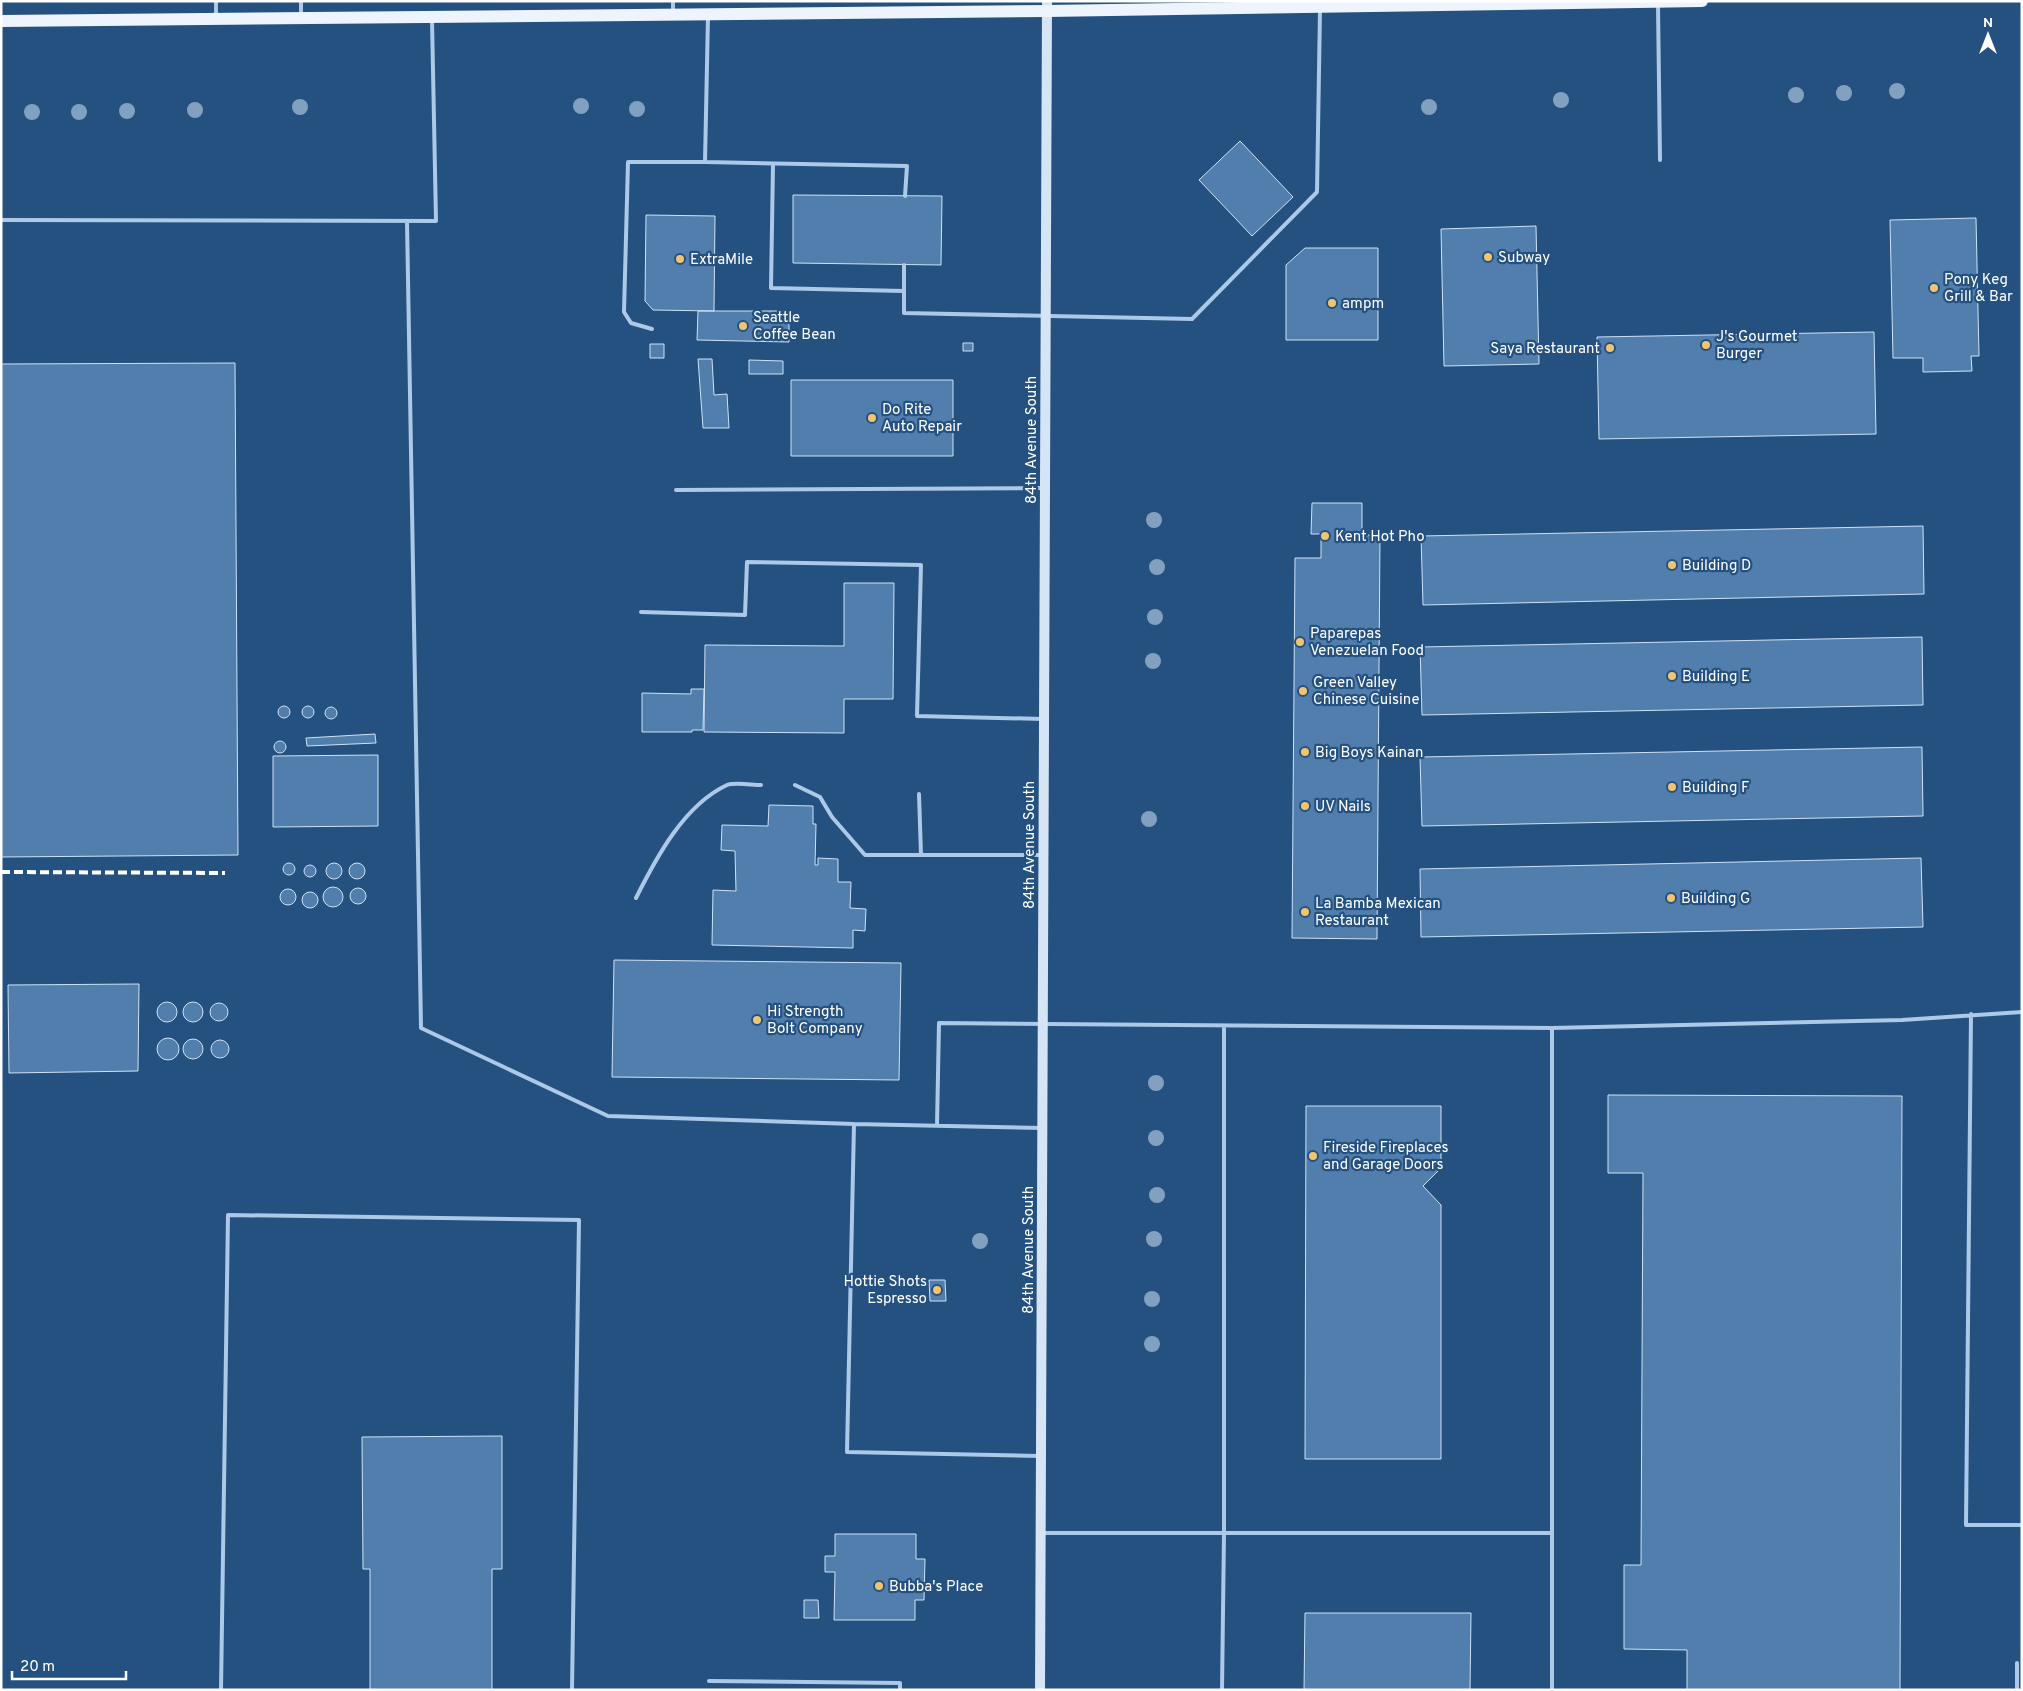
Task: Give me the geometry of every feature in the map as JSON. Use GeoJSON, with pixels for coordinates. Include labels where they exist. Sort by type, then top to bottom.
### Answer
{"type":"FeatureCollection","features":[{"type":"Feature","properties":{"kind":"main road"},"geometry":{"type":"LineString","coordinates":[[1,21],[708,14],[1047,6],[1320,7],[1702,1]]}},
{"type":"Feature","properties":{"kind":"main road","name":"84th Avenue South"},"geometry":{"type":"LineString","coordinates":[[1040,1690],[1047,6]]}},
{"type":"Feature","properties":{"kind":"lane"},"geometry":{"type":"LineString","coordinates":[[216,1],[216,18]]}},
{"type":"Feature","properties":{"kind":"lane"},"geometry":{"type":"LineString","coordinates":[[301,1],[301,18]]}},
{"type":"Feature","properties":{"kind":"lane"},"geometry":{"type":"LineString","coordinates":[[673,1],[673,14]]}},
{"type":"Feature","properties":{"kind":"lane"},"geometry":{"type":"LineString","coordinates":[[1658,2],[1660,160]]}},
{"type":"Feature","properties":{"kind":"lane"},"geometry":{"type":"LineString","coordinates":[[904,265],[904,313],[1192,319],[1317,192],[1320,7]]}},
{"type":"Feature","properties":{"kind":"lane"},"geometry":{"type":"LineString","coordinates":[[705,162],[708,14]]}},
{"type":"Feature","properties":{"kind":"lane"},"geometry":{"type":"LineString","coordinates":[[1,220],[436,221],[432,16]]}},
{"type":"Feature","properties":{"kind":"lane"},"geometry":{"type":"LineString","coordinates":[[652,329],[631,323],[624,312],[628,162],[907,166],[905,196]]}},
{"type":"Feature","properties":{"kind":"lane"},"geometry":{"type":"LineString","coordinates":[[773,164],[771,288],[904,290]]}},
{"type":"Feature","properties":{"kind":"lane"},"geometry":{"type":"LineString","coordinates":[[407,221],[421,1028],[608,1116],[1043,1128]]}},
{"type":"Feature","properties":{"kind":"lane"},"geometry":{"type":"LineString","coordinates":[[676,490],[1046,488]]}},
{"type":"Feature","properties":{"kind":"lane"},"geometry":{"type":"LineString","coordinates":[[641,612],[745,615],[747,562],[921,565],[917,716],[1045,719]]}},
{"type":"Feature","properties":{"kind":"lane"},"geometry":{"type":"LineString","coordinates":[[636,898],[657,855],[682,822],[728,785],[761,785]]}},
{"type":"Feature","properties":{"kind":"lane"},"geometry":{"type":"LineString","coordinates":[[795,785],[820,797],[832,817],[865,855],[1044,855]]}},
{"type":"Feature","properties":{"kind":"lane"},"geometry":{"type":"LineString","coordinates":[[919,794],[921,855]]}},
{"type":"Feature","properties":{"kind":"lane"},"geometry":{"type":"LineString","coordinates":[[937,1126],[939,1023],[1552,1028],[1902,1020],[2022,1012]]}},
{"type":"Feature","properties":{"kind":"lane"},"geometry":{"type":"LineString","coordinates":[[1971,1014],[1966,1525],[2022,1524]]}},
{"type":"Feature","properties":{"kind":"lane"},"geometry":{"type":"LineString","coordinates":[[1222,1690],[1224,1533],[1224,1026]]}},
{"type":"Feature","properties":{"kind":"lane"},"geometry":{"type":"LineString","coordinates":[[1552,1028],[1552,1690]]}},
{"type":"Feature","properties":{"kind":"lane"},"geometry":{"type":"LineString","coordinates":[[854,1124],[847,1452],[1042,1456]]}},
{"type":"Feature","properties":{"kind":"lane"},"geometry":{"type":"LineString","coordinates":[[221,1690],[228,1215],[579,1220],[572,1690]]}},
{"type":"Feature","properties":{"kind":"lane"},"geometry":{"type":"LineString","coordinates":[[1042,1533],[1552,1533]]}},
{"type":"Feature","properties":{"kind":"lane"},"geometry":{"type":"LineString","coordinates":[[2017,1663],[2017,1690]]}},
{"type":"Feature","properties":{"kind":"lane"},"geometry":{"type":"LineString","coordinates":[[709,1681],[900,1683],[900,1690]]}},
{"type":"Feature","properties":{"kind":"building"},"geometry":{"type":"Polygon","coordinates":[[[1240,141],[1293,197],[1252,236],[1199,180],[1240,141]]]}},
{"type":"Feature","properties":{"kind":"building"},"geometry":{"type":"Polygon","coordinates":[[[793,195],[942,196],[941,265],[793,263],[793,195]]]}},
{"type":"Feature","properties":{"kind":"building","name":"ExtraMile"},"geometry":{"type":"Polygon","coordinates":[[[646,215],[715,216],[714,311],[653,310],[645,301],[646,215]]]}},
{"type":"Feature","properties":{"kind":"building","name":"Pony Keg Grill & Bar"},"geometry":{"type":"Polygon","coordinates":[[[1976,218],[1979,356],[1971,356],[1972,371],[1923,372],[1923,358],[1893,358],[1890,220],[1976,218]]]}},
{"type":"Feature","properties":{"kind":"building"},"geometry":{"type":"Polygon","coordinates":[[[1536,226],[1539,364],[1444,366],[1441,229],[1536,226]]]}},
{"type":"Feature","properties":{"kind":"building","name":"ampm"},"geometry":{"type":"Polygon","coordinates":[[[1305,248],[1378,248],[1378,340],[1286,340],[1286,265],[1305,248]]]}},
{"type":"Feature","properties":{"kind":"building","name":"Seattle Coffee Bean"},"geometry":{"type":"Polygon","coordinates":[[[698,311],[789,311],[789,342],[697,340],[698,311]]]}},
{"type":"Feature","properties":{"kind":"building"},"geometry":{"type":"Polygon","coordinates":[[[1874,332],[1876,434],[1599,439],[1597,337],[1874,332]]]}},
{"type":"Feature","properties":{"kind":"building"},"geometry":{"type":"Polygon","coordinates":[[[963,343],[973,343],[973,351],[963,351],[963,343]]]}},
{"type":"Feature","properties":{"kind":"building"},"geometry":{"type":"Polygon","coordinates":[[[650,344],[664,344],[664,358],[650,358],[650,344]]]}},
{"type":"Feature","properties":{"kind":"building"},"geometry":{"type":"Polygon","coordinates":[[[698,359],[712,359],[714,395],[727,394],[729,428],[703,428],[698,359]]]}},
{"type":"Feature","properties":{"kind":"building"},"geometry":{"type":"Polygon","coordinates":[[[749,360],[783,361],[783,374],[749,374],[749,360]]]}},
{"type":"Feature","properties":{"kind":"building"},"geometry":{"type":"Polygon","coordinates":[[[235,363],[238,855],[1,857],[1,364],[235,363]]]}},
{"type":"Feature","properties":{"kind":"building","name":"Do Rite Auto Repair"},"geometry":{"type":"Polygon","coordinates":[[[791,380],[953,380],[953,456],[791,456],[791,380]]]}},
{"type":"Feature","properties":{"kind":"building"},"geometry":{"type":"Polygon","coordinates":[[[1312,503],[1362,503],[1362,535],[1380,535],[1377,939],[1292,938],[1295,558],[1321,558],[1321,534],[1311,534],[1312,503]]]}},
{"type":"Feature","properties":{"kind":"building","name":"Building D"},"geometry":{"type":"Polygon","coordinates":[[[1923,526],[1924,594],[1423,605],[1421,536],[1923,526]]]}},
{"type":"Feature","properties":{"kind":"building"},"geometry":{"type":"Polygon","coordinates":[[[844,583],[894,583],[893,699],[844,699],[844,733],[704,732],[705,645],[844,646],[844,583]]]}},
{"type":"Feature","properties":{"kind":"building","name":"Building E"},"geometry":{"type":"Polygon","coordinates":[[[1922,637],[1923,705],[1422,715],[1420,647],[1922,637]]]}},
{"type":"Feature","properties":{"kind":"building"},"geometry":{"type":"Polygon","coordinates":[[[691,689],[704,689],[703,730],[692,730],[692,732],[642,732],[642,693],[691,694],[691,689]]]}},
{"type":"Feature","properties":{"kind":"building"},"geometry":{"type":"Polygon","coordinates":[[[286,706],[289,707],[289,717],[282,718],[279,717],[278,710],[279,707],[286,706]]]}},
{"type":"Feature","properties":{"kind":"building"},"geometry":{"type":"Polygon","coordinates":[[[306,706],[310,706],[314,712],[310,718],[306,718],[302,714],[302,710],[306,706]]]}},
{"type":"Feature","properties":{"kind":"building"},"geometry":{"type":"Polygon","coordinates":[[[333,707],[336,708],[336,718],[329,719],[326,718],[325,711],[326,708],[333,707]]]}},
{"type":"Feature","properties":{"kind":"building"},"geometry":{"type":"Polygon","coordinates":[[[375,734],[376,743],[307,746],[306,738],[375,734]]]}},
{"type":"Feature","properties":{"kind":"building"},"geometry":{"type":"Polygon","coordinates":[[[282,741],[285,742],[285,752],[278,753],[275,752],[274,745],[275,742],[282,741]]]}},
{"type":"Feature","properties":{"kind":"building","name":"Building F"},"geometry":{"type":"Polygon","coordinates":[[[1922,747],[1923,816],[1422,826],[1420,757],[1922,747]]]}},
{"type":"Feature","properties":{"kind":"building"},"geometry":{"type":"Polygon","coordinates":[[[378,755],[378,826],[273,827],[273,756],[378,755]]]}},
{"type":"Feature","properties":{"kind":"building"},"geometry":{"type":"Polygon","coordinates":[[[769,805],[813,806],[813,824],[816,824],[815,865],[818,865],[818,858],[838,859],[838,882],[851,882],[850,908],[866,909],[865,931],[853,930],[853,948],[712,945],[713,890],[736,891],[735,851],[721,850],[722,825],[768,826],[769,805]]]}},
{"type":"Feature","properties":{"kind":"building","name":"Building G"},"geometry":{"type":"Polygon","coordinates":[[[1921,858],[1923,927],[1421,937],[1420,869],[1921,858]]]}},
{"type":"Feature","properties":{"kind":"building"},"geometry":{"type":"Polygon","coordinates":[[[289,863],[295,869],[289,875],[283,869],[289,863]]]}},
{"type":"Feature","properties":{"kind":"building"},"geometry":{"type":"Polygon","coordinates":[[[331,863],[337,863],[342,868],[340,877],[331,879],[326,874],[326,868],[331,863]]]}},
{"type":"Feature","properties":{"kind":"building"},"geometry":{"type":"Polygon","coordinates":[[[354,863],[360,863],[365,868],[363,877],[354,879],[349,874],[349,868],[354,863]]]}},
{"type":"Feature","properties":{"kind":"building"},"geometry":{"type":"Polygon","coordinates":[[[310,865],[316,871],[310,877],[304,871],[310,865]]]}},
{"type":"Feature","properties":{"kind":"building"},"geometry":{"type":"Polygon","coordinates":[[[333,887],[340,890],[343,897],[340,904],[333,907],[326,904],[323,897],[326,890],[333,887]]]}},
{"type":"Feature","properties":{"kind":"building"},"geometry":{"type":"Polygon","coordinates":[[[358,888],[364,890],[366,896],[364,902],[358,904],[352,902],[350,896],[352,890],[358,888]]]}},
{"type":"Feature","properties":{"kind":"building"},"geometry":{"type":"Polygon","coordinates":[[[288,889],[294,891],[296,897],[294,903],[288,905],[282,903],[280,897],[282,891],[288,889]]]}},
{"type":"Feature","properties":{"kind":"building"},"geometry":{"type":"Polygon","coordinates":[[[310,892],[316,894],[318,900],[316,906],[310,908],[304,906],[302,900],[304,894],[310,892]]]}},
{"type":"Feature","properties":{"kind":"building","name":"Hi Strength Bolt Company"},"geometry":{"type":"Polygon","coordinates":[[[614,960],[901,963],[899,1080],[612,1077],[614,960]]]}},
{"type":"Feature","properties":{"kind":"building"},"geometry":{"type":"Polygon","coordinates":[[[139,984],[138,1071],[9,1073],[8,985],[139,984]]]}},
{"type":"Feature","properties":{"kind":"building"},"geometry":{"type":"Polygon","coordinates":[[[167,1002],[174,1005],[177,1012],[174,1019],[167,1022],[160,1019],[157,1012],[160,1005],[167,1002]]]}},
{"type":"Feature","properties":{"kind":"building"},"geometry":{"type":"Polygon","coordinates":[[[189,1002],[197,1002],[203,1008],[203,1016],[197,1022],[189,1022],[183,1016],[183,1008],[189,1002]]]}},
{"type":"Feature","properties":{"kind":"building"},"geometry":{"type":"Polygon","coordinates":[[[215,1003],[223,1003],[228,1008],[226,1019],[215,1021],[210,1016],[210,1008],[215,1003]]]}},
{"type":"Feature","properties":{"kind":"building"},"geometry":{"type":"Polygon","coordinates":[[[168,1038],[176,1041],[179,1049],[176,1057],[168,1060],[160,1057],[157,1049],[160,1041],[168,1038]]]}},
{"type":"Feature","properties":{"kind":"building"},"geometry":{"type":"Polygon","coordinates":[[[193,1039],[200,1042],[203,1049],[200,1056],[193,1059],[186,1056],[183,1049],[186,1042],[193,1039]]]}},
{"type":"Feature","properties":{"kind":"building"},"geometry":{"type":"Polygon","coordinates":[[[216,1040],[224,1040],[229,1045],[227,1056],[216,1058],[211,1053],[211,1045],[216,1040]]]}},
{"type":"Feature","properties":{"kind":"building"},"geometry":{"type":"Polygon","coordinates":[[[1608,1095],[1902,1096],[1900,1690],[1687,1690],[1687,1650],[1624,1649],[1624,1565],[1641,1565],[1643,1173],[1608,1173],[1608,1095]]]}},
{"type":"Feature","properties":{"kind":"building"},"geometry":{"type":"Polygon","coordinates":[[[1306,1106],[1441,1106],[1441,1168],[1423,1186],[1441,1205],[1441,1459],[1305,1459],[1306,1106]]]}},
{"type":"Feature","properties":{"kind":"building","name":"Hottie Shots Espresso"},"geometry":{"type":"Polygon","coordinates":[[[929,1280],[945,1280],[946,1301],[930,1301],[929,1280]]]}},
{"type":"Feature","properties":{"kind":"building"},"geometry":{"type":"Polygon","coordinates":[[[502,1436],[502,1569],[492,1569],[492,1690],[370,1690],[370,1569],[363,1569],[362,1437],[502,1436]]]}},
{"type":"Feature","properties":{"kind":"building","name":"Bubba's Place"},"geometry":{"type":"Polygon","coordinates":[[[835,1534],[916,1534],[916,1559],[925,1559],[924,1600],[915,1600],[915,1620],[834,1620],[835,1572],[825,1572],[825,1556],[835,1556],[835,1534]]]}},
{"type":"Feature","properties":{"kind":"building"},"geometry":{"type":"Polygon","coordinates":[[[804,1600],[818,1600],[819,1618],[804,1618],[804,1600]]]}},
{"type":"Feature","properties":{"kind":"building"},"geometry":{"type":"Polygon","coordinates":[[[1305,1613],[1471,1613],[1470,1690],[1304,1690],[1305,1613]]]}},
{"type":"Feature","properties":{"kind":"railway"},"geometry":{"type":"LineString","coordinates":[[1,872],[225,873]]}},
{"type":"Feature","properties":{"kind":"place","name":"Subway"},"geometry":{"type":"Point","coordinates":[1488,257]}},
{"type":"Feature","properties":{"kind":"place","name":"ExtraMile"},"geometry":{"type":"Point","coordinates":[680,259]}},
{"type":"Feature","properties":{"kind":"place","name":"Pony Keg Grill & Bar"},"geometry":{"type":"Point","coordinates":[1934,288]}},
{"type":"Feature","properties":{"kind":"place","name":"ampm"},"geometry":{"type":"Point","coordinates":[1332,303]}},
{"type":"Feature","properties":{"kind":"place","name":"Seattle Coffee Bean"},"geometry":{"type":"Point","coordinates":[743,326]}},
{"type":"Feature","properties":{"kind":"place","name":"J's Gourmet Burger"},"geometry":{"type":"Point","coordinates":[1706,345]}},
{"type":"Feature","properties":{"kind":"place","name":"Saya Restaurant"},"geometry":{"type":"Point","coordinates":[1610,348]}},
{"type":"Feature","properties":{"kind":"place","name":"Do Rite Auto Repair"},"geometry":{"type":"Point","coordinates":[872,418]}},
{"type":"Feature","properties":{"kind":"place","name":"Kent Hot Pho"},"geometry":{"type":"Point","coordinates":[1325,536]}},
{"type":"Feature","properties":{"kind":"place","name":"Building D"},"geometry":{"type":"Point","coordinates":[1672,565]}},
{"type":"Feature","properties":{"kind":"place","name":"Paparepas Venezuelan Food"},"geometry":{"type":"Point","coordinates":[1300,642]}},
{"type":"Feature","properties":{"kind":"place","name":"Building E"},"geometry":{"type":"Point","coordinates":[1672,676]}},
{"type":"Feature","properties":{"kind":"place","name":"Green Valley Chinese Cuisine"},"geometry":{"type":"Point","coordinates":[1303,691]}},
{"type":"Feature","properties":{"kind":"place","name":"Big Boys Kainan"},"geometry":{"type":"Point","coordinates":[1305,752]}},
{"type":"Feature","properties":{"kind":"place","name":"Building F"},"geometry":{"type":"Point","coordinates":[1672,787]}},
{"type":"Feature","properties":{"kind":"place","name":"UV Nails"},"geometry":{"type":"Point","coordinates":[1305,806]}},
{"type":"Feature","properties":{"kind":"place","name":"Building G"},"geometry":{"type":"Point","coordinates":[1671,898]}},
{"type":"Feature","properties":{"kind":"place","name":"La Bamba Mexican Restaurant"},"geometry":{"type":"Point","coordinates":[1305,912]}},
{"type":"Feature","properties":{"kind":"place","name":"Hi Strength Bolt Company"},"geometry":{"type":"Point","coordinates":[757,1020]}},
{"type":"Feature","properties":{"kind":"place","name":"Fireside Fireplaces and Garage Doors"},"geometry":{"type":"Point","coordinates":[1313,1156]}},
{"type":"Feature","properties":{"kind":"place","name":"Hottie Shots Espresso"},"geometry":{"type":"Point","coordinates":[937,1290]}},
{"type":"Feature","properties":{"kind":"place","name":"Bubba's Place"},"geometry":{"type":"Point","coordinates":[879,1586]}}]}
